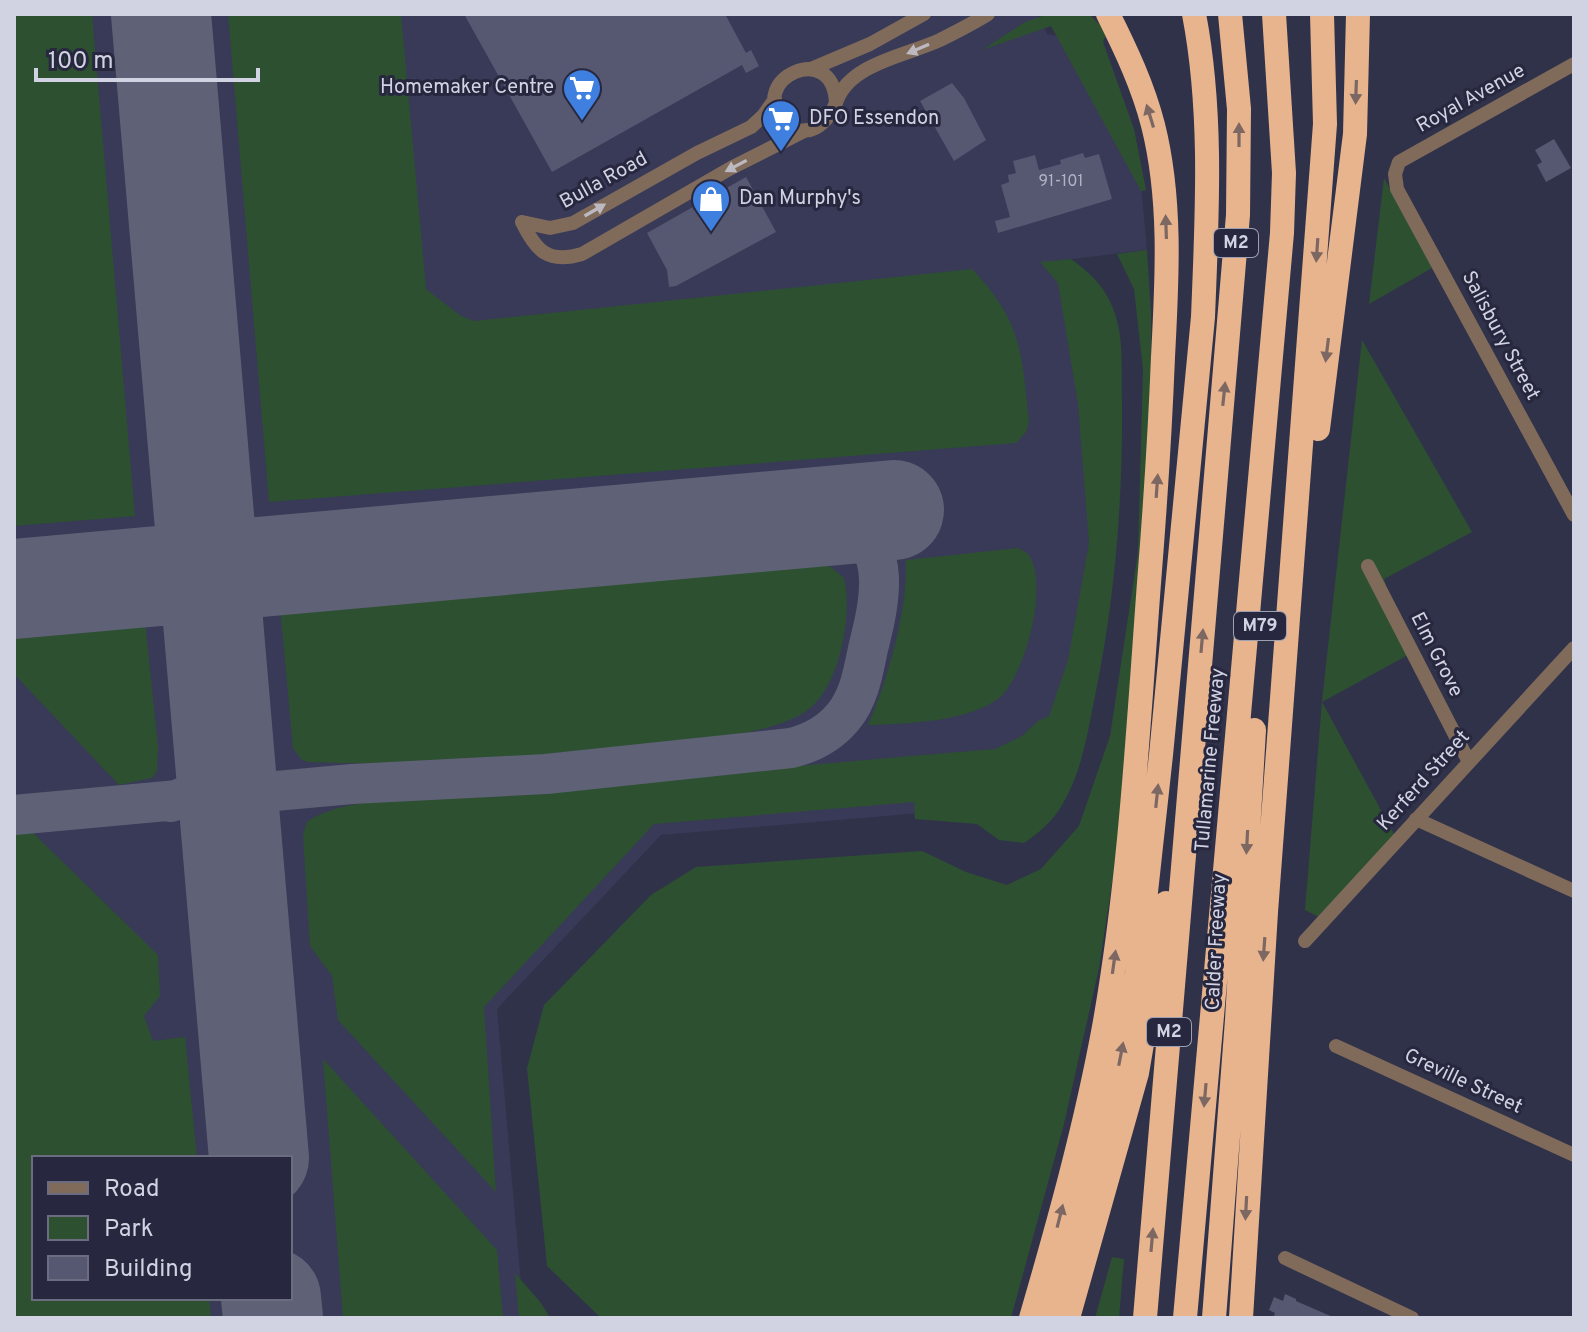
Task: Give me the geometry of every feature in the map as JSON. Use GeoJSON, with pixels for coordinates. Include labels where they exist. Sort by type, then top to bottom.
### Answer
{"type":"FeatureCollection","features":[{"type":"Feature","properties":{"kind":"highway"},"geometry":{"type":"LineString","coordinates":[[1031,1318],[1058,1224],[1103,1028],[1125,876],[1157,484],[1165,331],[1166,225],[1154,127],[1137,74],[1108,14]]}},
{"type":"Feature","properties":{"kind":"highway"},"geometry":{"type":"LineString","coordinates":[[1049,1318],[1103,1133],[1137,974],[1203,317],[1205,109],[1194,14]]}},
{"type":"Feature","properties":{"kind":"highway","name":"Tullamarine Freeway"},"geometry":{"type":"LineString","coordinates":[[1145,1318],[1238,215],[1239,109],[1230,14]]}},
{"type":"Feature","properties":{"kind":"highway","name":"Tullamarine Freeway"},"geometry":{"type":"LineString","coordinates":[[1185,1318],[1282,233],[1283,159],[1274,14]]}},
{"type":"Feature","properties":{"kind":"highway"},"geometry":{"type":"LineString","coordinates":[[1241,1318],[1246,1207],[1323,148],[1325,65],[1322,14]]}},
{"type":"Feature","properties":{"kind":"highway"},"geometry":{"type":"LineString","coordinates":[[1276,787],[1355,134],[1358,14]]}},
{"type":"Feature","properties":{"kind":"highway","name":"Calder Freeway"},"geometry":{"type":"LineString","coordinates":[[1214,1318],[1237,1020],[1282,233]]}},
{"type":"Feature","properties":{"kind":"highway"},"geometry":{"type":"LineString","coordinates":[[1135,759],[1178,472],[1206,247]]}},
{"type":"Feature","properties":{"kind":"highway"},"geometry":{"type":"LineString","coordinates":[[1068,1318],[1137,1073],[1192,747]]}},
{"type":"Feature","properties":{"kind":"street"},"geometry":{"type":"LineString","coordinates":[[924,14],[870,44],[811,69],[797,70],[787,75],[780,83],[775,99],[784,121],[806,130],[826,123],[846,86],[862,73],[941,40],[988,14]]}},
{"type":"Feature","properties":{"kind":"street","name":"Royal Avenue"},"geometry":{"type":"LineString","coordinates":[[1395,174],[1399,162],[1574,64]]}},
{"type":"Feature","properties":{"kind":"street"},"geometry":{"type":"LineString","coordinates":[[811,69],[820,72],[833,85],[836,103]]}},
{"type":"Feature","properties":{"kind":"street","name":"Bulla Road"},"geometry":{"type":"LineString","coordinates":[[775,99],[751,127],[697,153],[573,223],[550,228],[522,222],[533,245],[559,257],[582,254],[731,168],[806,130]]}},
{"type":"Feature","properties":{"kind":"street","name":"Salisbury Street"},"geometry":{"type":"LineString","coordinates":[[1395,174],[1397,189],[1574,515]]}},
{"type":"Feature","properties":{"kind":"street","name":"Elm Grove"},"geometry":{"type":"LineString","coordinates":[[1368,566],[1469,762]]}},
{"type":"Feature","properties":{"kind":"street","name":"Kerferd Street"},"geometry":{"type":"LineString","coordinates":[[1305,941],[1574,648]]}},
{"type":"Feature","properties":{"kind":"street"},"geometry":{"type":"LineString","coordinates":[[1416,819],[1574,891]]}},
{"type":"Feature","properties":{"kind":"street","name":"Greville Street"},"geometry":{"type":"LineString","coordinates":[[1336,1046],[1574,1155]]}},
{"type":"Feature","properties":{"kind":"street"},"geometry":{"type":"LineString","coordinates":[[1285,1258],[1412,1318]]}},
{"type":"Feature","properties":{"kind":"shaded area"},"geometry":{"type":"Polygon","coordinates":[[[14,14],[1037,14],[1047,34],[1097,43],[1141,185],[1147,250],[1055,261],[1116,377],[1052,802],[661,835],[497,1009],[524,1318],[14,1318],[14,14]]]}},
{"type":"Feature","properties":{"kind":"green space"},"geometry":{"type":"Polygon","coordinates":[[[14,14],[92,14],[135,516],[14,526],[14,14]]]}},
{"type":"Feature","properties":{"kind":"green space"},"geometry":{"type":"Polygon","coordinates":[[[228,14],[401,14],[426,289],[461,316],[474,321],[972,269],[1001,305],[1017,340],[1027,398],[1029,422],[1026,432],[1016,443],[269,502],[228,14]]]}},
{"type":"Feature","properties":{"kind":"green space"},"geometry":{"type":"Polygon","coordinates":[[[1089,14],[1107,32],[1103,42],[1134,129],[1146,190],[1141,191],[1051,26],[982,50],[1025,22],[1045,15],[1089,14]]]}},
{"type":"Feature","properties":{"kind":"green space"},"geometry":{"type":"Polygon","coordinates":[[[1384,178],[1432,268],[1369,304],[1384,178]]]}},
{"type":"Feature","properties":{"kind":"green space"},"geometry":{"type":"Polygon","coordinates":[[[1147,250],[1152,443],[1123,811],[1099,968],[1064,1124],[1011,1318],[601,1318],[547,1266],[527,1068],[544,1005],[651,895],[696,867],[922,851],[966,872],[1007,885],[1041,869],[1079,826],[1110,736],[1138,552],[1143,370],[1134,289],[1117,254],[1147,250]]]}},
{"type":"Feature","properties":{"kind":"green space"},"geometry":{"type":"Polygon","coordinates":[[[1071,259],[1092,276],[1103,290],[1118,324],[1122,356],[1122,437],[1116,551],[1101,663],[1082,754],[1074,781],[1062,805],[1045,826],[1024,843],[999,840],[977,824],[915,819],[914,802],[654,824],[484,1007],[496,1192],[338,1020],[332,976],[310,946],[303,835],[307,822],[324,813],[368,802],[486,795],[995,749],[1022,736],[1038,721],[1049,716],[1068,660],[1089,543],[1078,404],[1058,283],[1040,262],[1071,259]]]}},
{"type":"Feature","properties":{"kind":"green space"},"geometry":{"type":"Polygon","coordinates":[[[1362,340],[1472,532],[1384,579],[1408,655],[1322,702],[1394,834],[1321,918],[1305,910],[1322,701],[1362,340]]]}},
{"type":"Feature","properties":{"kind":"green space"},"geometry":{"type":"Polygon","coordinates":[[[1018,548],[1028,554],[1034,568],[1035,607],[1025,651],[1009,687],[986,706],[954,717],[868,725],[895,644],[904,600],[906,560],[1018,548]]]}},
{"type":"Feature","properties":{"kind":"green space"},"geometry":{"type":"Polygon","coordinates":[[[823,565],[831,567],[844,578],[847,610],[842,648],[820,698],[809,709],[773,726],[703,739],[432,762],[308,762],[302,760],[293,748],[280,607],[823,565]]]}},
{"type":"Feature","properties":{"kind":"green space"},"geometry":{"type":"Polygon","coordinates":[[[145,621],[158,747],[157,771],[152,778],[119,785],[14,674],[14,629],[145,621]]]}},
{"type":"Feature","properties":{"kind":"green space"},"geometry":{"type":"Polygon","coordinates":[[[29,829],[158,955],[160,996],[144,1016],[153,1041],[185,1037],[197,1156],[32,1156],[32,1300],[209,1300],[211,1318],[14,1318],[14,830],[29,829]]]}},
{"type":"Feature","properties":{"kind":"green space"},"geometry":{"type":"Polygon","coordinates":[[[323,1059],[497,1250],[503,1318],[343,1318],[323,1059]]]}},
{"type":"Feature","properties":{"kind":"green space"},"geometry":{"type":"Polygon","coordinates":[[[1112,1257],[1124,1259],[1119,1318],[1095,1318],[1112,1257]]]}},
{"type":"Feature","properties":{"kind":"green space"},"geometry":{"type":"Polygon","coordinates":[[[515,1273],[541,1303],[550,1318],[519,1318],[515,1273]]]}},
{"type":"Feature","properties":{"kind":"building","name":"Homemaker Centre"},"geometry":{"type":"Polygon","coordinates":[[[464,14],[725,14],[746,53],[751,50],[759,66],[746,73],[742,65],[552,172],[464,14]]]}},
{"type":"Feature","properties":{"kind":"building"},"geometry":{"type":"Polygon","coordinates":[[[952,83],[964,98],[986,140],[954,161],[920,101],[952,83]]]}},
{"type":"Feature","properties":{"kind":"building"},"geometry":{"type":"Polygon","coordinates":[[[1554,139],[1571,168],[1546,182],[1537,165],[1542,162],[1535,150],[1554,139]]]}},
{"type":"Feature","properties":{"kind":"building"},"geometry":{"type":"Polygon","coordinates":[[[1083,153],[1085,158],[1099,154],[1112,199],[998,233],[995,221],[1010,217],[1001,185],[1009,182],[1008,175],[1016,173],[1013,161],[1035,155],[1039,170],[1083,153]]]}},
{"type":"Feature","properties":{"kind":"building","name":"Dan Murphy's"},"geometry":{"type":"Polygon","coordinates":[[[746,177],[776,232],[669,287],[667,270],[647,233],[746,177]]]}},
{"type":"Feature","properties":{"kind":"building"},"geometry":{"type":"Polygon","coordinates":[[[1285,1294],[1335,1318],[1273,1318],[1275,1313],[1269,1310],[1274,1297],[1283,1301],[1285,1294]]]}},
{"type":"Feature","properties":{"kind":"taxiway"},"geometry":{"type":"LineString","coordinates":[[14,815],[352,784],[546,774],[791,748],[806,743],[838,723],[857,693],[876,615],[877,562],[861,533],[838,520],[778,520]]}},
{"type":"Feature","properties":{"kind":"taxiway"},"geometry":{"type":"LineString","coordinates":[[171,802],[191,793],[206,780],[217,763],[223,742]]}},
{"type":"Feature","properties":{"kind":"runway"},"geometry":{"type":"LineString","coordinates":[[161,14],[259,1156]]}},
{"type":"Feature","properties":{"kind":"runway"},"geometry":{"type":"LineString","coordinates":[[14,589],[894,510]]}},
{"type":"Feature","properties":{"kind":"runway"},"geometry":{"type":"LineString","coordinates":[[271,1300],[273,1318]]}},
{"type":"Feature","properties":{"kind":"place","name":"Homemaker Centre"},"geometry":{"type":"Point","coordinates":[582,122]}},
{"type":"Feature","properties":{"kind":"place","name":"DFO Essendon"},"geometry":{"type":"Point","coordinates":[781,153]}},
{"type":"Feature","properties":{"kind":"place","name":"Dan Murphy's"},"geometry":{"type":"Point","coordinates":[711,233]}}]}
